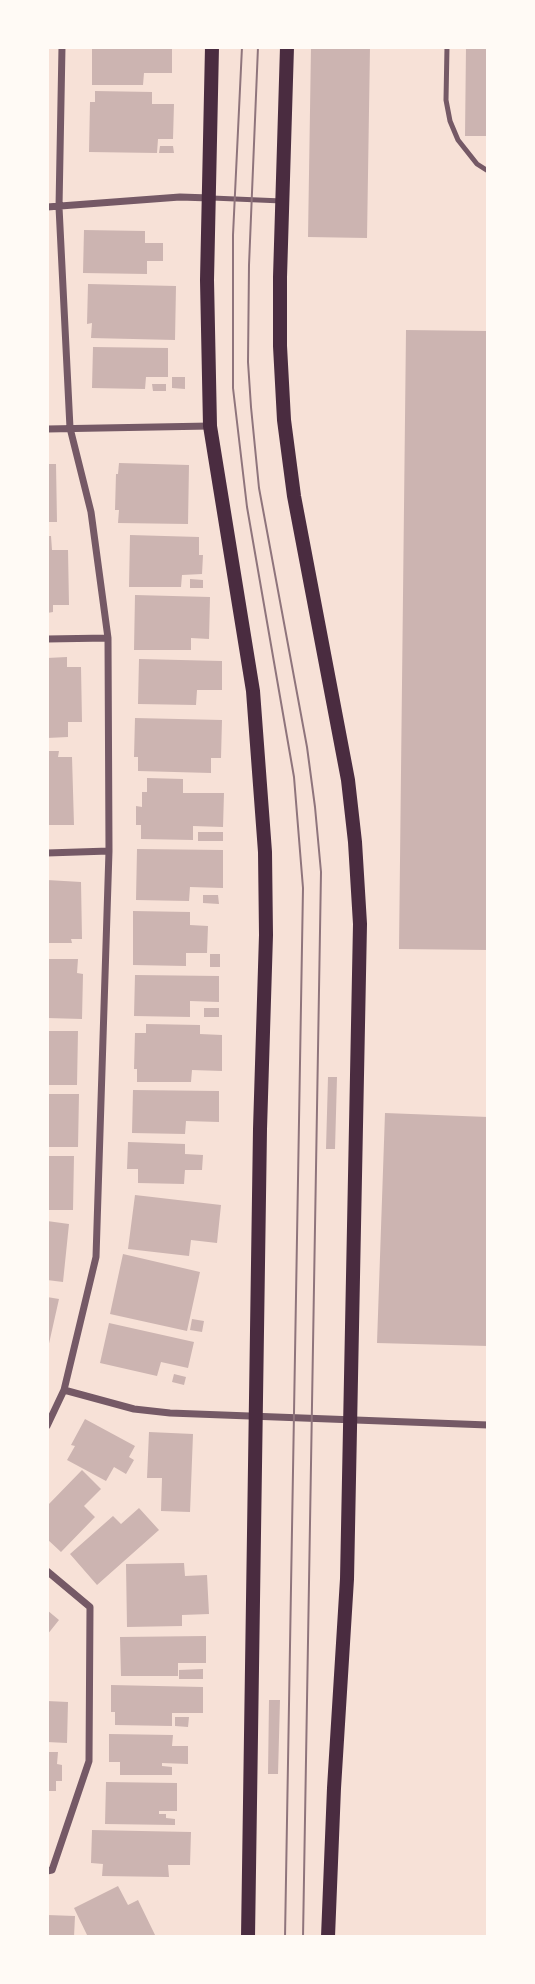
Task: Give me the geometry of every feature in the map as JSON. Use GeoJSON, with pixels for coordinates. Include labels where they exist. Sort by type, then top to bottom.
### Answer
{"type":"FeatureCollection","features":[{"type":"Feature","properties":{"kind":"main road"},"geometry":{"type":"LineString","coordinates":[[212,47],[207,279],[210,426],[253,691],[265,852],[266,935],[260,1129],[248,1937]]}},
{"type":"Feature","properties":{"kind":"main road"},"geometry":{"type":"LineString","coordinates":[[287,47],[280,346],[284,421],[294,496],[348,780],[360,924],[347,1580],[328,1937]]}},
{"type":"Feature","properties":{"kind":"street"},"geometry":{"type":"LineString","coordinates":[[47,1426],[64,1390],[96,1256],[109,851],[108,638],[91,512],[70,428],[60,207],[62,47]]}},
{"type":"Feature","properties":{"kind":"street"},"geometry":{"type":"LineString","coordinates":[[47,207],[180,197],[210,198]]}},
{"type":"Feature","properties":{"kind":"street"},"geometry":{"type":"LineString","coordinates":[[47,429],[210,426]]}},
{"type":"Feature","properties":{"kind":"street"},"geometry":{"type":"LineString","coordinates":[[47,639],[108,638]]}},
{"type":"Feature","properties":{"kind":"street"},"geometry":{"type":"LineString","coordinates":[[47,853],[109,851]]}},
{"type":"Feature","properties":{"kind":"street"},"geometry":{"type":"LineString","coordinates":[[64,1390],[134,1409],[170,1413],[488,1425]]}},
{"type":"Feature","properties":{"kind":"street"},"geometry":{"type":"LineString","coordinates":[[47,1571],[90,1608],[89,1761],[52,1870],[47,1871]]}},
{"type":"Feature","properties":{"kind":"lane"},"geometry":{"type":"LineString","coordinates":[[447,47],[446,100],[450,121],[458,140],[477,164],[488,171]]}},
{"type":"Feature","properties":{"kind":"lane"},"geometry":{"type":"LineString","coordinates":[[210,198],[282,201]]}},
{"type":"Feature","properties":{"kind":"building"},"geometry":{"type":"Polygon","coordinates":[[[92,47],[172,47],[172,73],[144,73],[143,85],[92,85],[92,47]]]}},
{"type":"Feature","properties":{"kind":"building"},"geometry":{"type":"Polygon","coordinates":[[[311,47],[370,47],[367,238],[308,237],[311,47]]]}},
{"type":"Feature","properties":{"kind":"building"},"geometry":{"type":"Polygon","coordinates":[[[466,47],[488,47],[488,136],[465,136],[466,47]]]}},
{"type":"Feature","properties":{"kind":"building"},"geometry":{"type":"Polygon","coordinates":[[[95,91],[152,92],[152,104],[174,104],[173,139],[158,139],[157,153],[89,152],[90,102],[95,102],[95,91]]]}},
{"type":"Feature","properties":{"kind":"building"},"geometry":{"type":"Polygon","coordinates":[[[160,146],[173,146],[174,153],[159,153],[160,146]]]}},
{"type":"Feature","properties":{"kind":"building"},"geometry":{"type":"Polygon","coordinates":[[[84,230],[145,231],[145,243],[163,243],[163,261],[147,261],[147,274],[83,273],[84,230]]]}},
{"type":"Feature","properties":{"kind":"building"},"geometry":{"type":"Polygon","coordinates":[[[88,284],[176,286],[175,340],[91,338],[92,323],[87,324],[88,284]]]}},
{"type":"Feature","properties":{"kind":"building"},"geometry":{"type":"Polygon","coordinates":[[[406,330],[488,331],[488,950],[399,949],[406,330]]]}},
{"type":"Feature","properties":{"kind":"building"},"geometry":{"type":"Polygon","coordinates":[[[93,347],[168,348],[168,377],[146,377],[145,389],[92,388],[93,347]]]}},
{"type":"Feature","properties":{"kind":"building"},"geometry":{"type":"Polygon","coordinates":[[[172,377],[185,377],[185,389],[172,388],[172,377]]]}},
{"type":"Feature","properties":{"kind":"building"},"geometry":{"type":"Polygon","coordinates":[[[152,384],[166,384],[166,391],[153,391],[152,384]]]}},
{"type":"Feature","properties":{"kind":"building"},"geometry":{"type":"Polygon","coordinates":[[[119,463],[189,465],[188,524],[118,523],[119,510],[115,510],[119,463]]]}},
{"type":"Feature","properties":{"kind":"building"},"geometry":{"type":"Polygon","coordinates":[[[47,464],[56,464],[57,522],[47,522],[47,464]]]}},
{"type":"Feature","properties":{"kind":"building"},"geometry":{"type":"Polygon","coordinates":[[[130,535],[199,537],[199,555],[203,555],[202,574],[182,575],[181,587],[129,587],[130,535]]]}},
{"type":"Feature","properties":{"kind":"building"},"geometry":{"type":"Polygon","coordinates":[[[47,536],[51,536],[52,550],[68,550],[69,605],[53,605],[53,612],[47,613],[47,536]]]}},
{"type":"Feature","properties":{"kind":"building"},"geometry":{"type":"Polygon","coordinates":[[[190,579],[203,580],[203,588],[190,588],[190,579]]]}},
{"type":"Feature","properties":{"kind":"building"},"geometry":{"type":"Polygon","coordinates":[[[135,595],[210,597],[209,639],[191,638],[191,650],[134,650],[135,595]]]}},
{"type":"Feature","properties":{"kind":"building"},"geometry":{"type":"Polygon","coordinates":[[[67,657],[67,667],[81,667],[82,722],[68,722],[68,737],[47,738],[47,658],[67,657]]]}},
{"type":"Feature","properties":{"kind":"building"},"geometry":{"type":"Polygon","coordinates":[[[139,659],[222,661],[222,690],[197,690],[196,705],[138,704],[139,659]]]}},
{"type":"Feature","properties":{"kind":"building"},"geometry":{"type":"Polygon","coordinates":[[[135,718],[222,720],[221,758],[211,758],[211,773],[138,771],[138,757],[134,757],[135,718]]]}},
{"type":"Feature","properties":{"kind":"building"},"geometry":{"type":"Polygon","coordinates":[[[47,751],[59,751],[58,757],[72,757],[74,825],[47,825],[47,751]]]}},
{"type":"Feature","properties":{"kind":"building"},"geometry":{"type":"Polygon","coordinates":[[[147,778],[183,779],[183,793],[224,793],[223,827],[193,826],[193,840],[141,839],[141,825],[136,825],[136,806],[142,807],[142,792],[147,792],[147,778]]]}},
{"type":"Feature","properties":{"kind":"building"},"geometry":{"type":"Polygon","coordinates":[[[198,832],[223,832],[223,841],[198,841],[198,832]]]}},
{"type":"Feature","properties":{"kind":"building"},"geometry":{"type":"Polygon","coordinates":[[[137,849],[223,850],[223,888],[190,887],[189,901],[136,900],[137,849]]]}},
{"type":"Feature","properties":{"kind":"building"},"geometry":{"type":"Polygon","coordinates":[[[47,880],[81,882],[82,939],[71,939],[72,943],[47,943],[47,880]]]}},
{"type":"Feature","properties":{"kind":"building"},"geometry":{"type":"Polygon","coordinates":[[[203,895],[218,895],[219,904],[203,903],[203,895]]]}},
{"type":"Feature","properties":{"kind":"building"},"geometry":{"type":"Polygon","coordinates":[[[133,911],[190,912],[190,925],[208,926],[207,953],[186,953],[186,966],[133,965],[133,911]]]}},
{"type":"Feature","properties":{"kind":"building"},"geometry":{"type":"Polygon","coordinates":[[[210,954],[220,954],[220,967],[210,967],[210,954]]]}},
{"type":"Feature","properties":{"kind":"building"},"geometry":{"type":"Polygon","coordinates":[[[47,959],[78,959],[77,973],[83,974],[82,1019],[47,1018],[47,959]]]}},
{"type":"Feature","properties":{"kind":"building"},"geometry":{"type":"Polygon","coordinates":[[[135,975],[219,976],[219,1002],[190,1001],[190,1017],[134,1016],[135,975]]]}},
{"type":"Feature","properties":{"kind":"building"},"geometry":{"type":"Polygon","coordinates":[[[204,1008],[219,1008],[219,1017],[204,1017],[204,1008]]]}},
{"type":"Feature","properties":{"kind":"building"},"geometry":{"type":"Polygon","coordinates":[[[146,1024],[200,1025],[200,1034],[222,1035],[222,1071],[192,1070],[191,1082],[137,1082],[137,1069],[134,1069],[135,1033],[146,1033],[146,1024]]]}},
{"type":"Feature","properties":{"kind":"building"},"geometry":{"type":"Polygon","coordinates":[[[47,1031],[78,1031],[77,1085],[47,1085],[47,1031]]]}},
{"type":"Feature","properties":{"kind":"building"},"geometry":{"type":"Polygon","coordinates":[[[328,1077],[337,1077],[335,1149],[326,1149],[328,1077]]]}},
{"type":"Feature","properties":{"kind":"building"},"geometry":{"type":"Polygon","coordinates":[[[133,1090],[219,1091],[219,1122],[186,1121],[185,1134],[132,1133],[133,1090]]]}},
{"type":"Feature","properties":{"kind":"building"},"geometry":{"type":"Polygon","coordinates":[[[47,1094],[79,1094],[78,1147],[47,1147],[47,1094]]]}},
{"type":"Feature","properties":{"kind":"building"},"geometry":{"type":"Polygon","coordinates":[[[385,1113],[488,1117],[488,1346],[377,1343],[385,1113]]]}},
{"type":"Feature","properties":{"kind":"building"},"geometry":{"type":"Polygon","coordinates":[[[128,1142],[185,1144],[185,1154],[203,1155],[202,1170],[185,1170],[184,1184],[138,1183],[138,1169],[127,1169],[128,1142]]]}},
{"type":"Feature","properties":{"kind":"building"},"geometry":{"type":"Polygon","coordinates":[[[47,1156],[74,1156],[73,1210],[47,1210],[47,1156]]]}},
{"type":"Feature","properties":{"kind":"building"},"geometry":{"type":"Polygon","coordinates":[[[135,1195],[221,1205],[217,1243],[191,1240],[189,1256],[128,1249],[135,1195]]]}},
{"type":"Feature","properties":{"kind":"building"},"geometry":{"type":"Polygon","coordinates":[[[47,1221],[69,1224],[63,1282],[47,1280],[47,1221]]]}},
{"type":"Feature","properties":{"kind":"building"},"geometry":{"type":"Polygon","coordinates":[[[123,1254],[200,1272],[187,1331],[110,1314],[123,1254]]]}},
{"type":"Feature","properties":{"kind":"building"},"geometry":{"type":"Polygon","coordinates":[[[47,1297],[59,1299],[48,1348],[47,1347],[47,1297]]]}},
{"type":"Feature","properties":{"kind":"building"},"geometry":{"type":"Polygon","coordinates":[[[192,1319],[204,1321],[202,1332],[190,1330],[192,1319]]]}},
{"type":"Feature","properties":{"kind":"building"},"geometry":{"type":"Polygon","coordinates":[[[109,1323],[194,1342],[188,1368],[161,1362],[157,1376],[100,1363],[109,1323]]]}},
{"type":"Feature","properties":{"kind":"building"},"geometry":{"type":"Polygon","coordinates":[[[174,1374],[186,1377],[184,1385],[172,1382],[174,1374]]]}},
{"type":"Feature","properties":{"kind":"building"},"geometry":{"type":"Polygon","coordinates":[[[85,1419],[135,1446],[129,1457],[134,1460],[126,1474],[114,1467],[106,1481],[67,1460],[75,1446],[71,1445],[85,1419]]]}},
{"type":"Feature","properties":{"kind":"building"},"geometry":{"type":"Polygon","coordinates":[[[149,1432],[193,1434],[190,1512],[161,1511],[162,1478],[147,1478],[149,1432]]]}},
{"type":"Feature","properties":{"kind":"building"},"geometry":{"type":"Polygon","coordinates":[[[82,1470],[101,1489],[84,1506],[95,1517],[61,1552],[47,1539],[47,1506],[82,1470]]]}},
{"type":"Feature","properties":{"kind":"building"},"geometry":{"type":"Polygon","coordinates":[[[139,1508],[159,1530],[97,1585],[70,1554],[113,1516],[121,1524],[139,1508]]]}},
{"type":"Feature","properties":{"kind":"building"},"geometry":{"type":"Polygon","coordinates":[[[184,1563],[185,1576],[207,1575],[209,1614],[182,1615],[182,1626],[127,1627],[126,1564],[184,1563]]]}},
{"type":"Feature","properties":{"kind":"building"},"geometry":{"type":"Polygon","coordinates":[[[47,1610],[59,1620],[47,1635],[47,1610]]]}},
{"type":"Feature","properties":{"kind":"building"},"geometry":{"type":"Polygon","coordinates":[[[206,1636],[206,1663],[178,1663],[178,1676],[121,1676],[120,1637],[206,1636]]]}},
{"type":"Feature","properties":{"kind":"building"},"geometry":{"type":"Polygon","coordinates":[[[203,1669],[203,1679],[179,1679],[179,1670],[203,1669]]]}},
{"type":"Feature","properties":{"kind":"building"},"geometry":{"type":"Polygon","coordinates":[[[111,1685],[203,1687],[203,1713],[172,1713],[172,1726],[115,1725],[115,1712],[111,1712],[111,1685]]]}},
{"type":"Feature","properties":{"kind":"building"},"geometry":{"type":"Polygon","coordinates":[[[269,1700],[280,1700],[278,1774],[268,1774],[269,1700]]]}},
{"type":"Feature","properties":{"kind":"building"},"geometry":{"type":"Polygon","coordinates":[[[47,1701],[68,1702],[67,1743],[47,1742],[47,1701]]]}},
{"type":"Feature","properties":{"kind":"building"},"geometry":{"type":"Polygon","coordinates":[[[175,1717],[189,1717],[188,1727],[175,1726],[175,1717]]]}},
{"type":"Feature","properties":{"kind":"building"},"geometry":{"type":"Polygon","coordinates":[[[109,1734],[173,1735],[172,1746],[188,1746],[188,1764],[162,1763],[162,1766],[172,1767],[172,1775],[120,1775],[120,1762],[109,1762],[109,1734]]]}},
{"type":"Feature","properties":{"kind":"building"},"geometry":{"type":"Polygon","coordinates":[[[47,1752],[58,1752],[57,1764],[62,1765],[62,1781],[56,1781],[56,1791],[47,1791],[47,1752]]]}},
{"type":"Feature","properties":{"kind":"building"},"geometry":{"type":"Polygon","coordinates":[[[106,1782],[177,1783],[177,1811],[159,1811],[159,1814],[166,1814],[166,1818],[175,1819],[175,1825],[105,1824],[106,1782]]]}},
{"type":"Feature","properties":{"kind":"building"},"geometry":{"type":"Polygon","coordinates":[[[92,1830],[191,1832],[190,1865],[168,1865],[169,1877],[102,1876],[103,1864],[91,1863],[92,1830]]]}},
{"type":"Feature","properties":{"kind":"building"},"geometry":{"type":"Polygon","coordinates":[[[118,1886],[128,1905],[138,1900],[156,1937],[88,1937],[74,1908],[118,1886]]]}},
{"type":"Feature","properties":{"kind":"building"},"geometry":{"type":"Polygon","coordinates":[[[47,1915],[75,1916],[74,1937],[47,1937],[47,1915]]]}},
{"type":"Feature","properties":{"kind":"tram line"},"geometry":{"type":"LineString","coordinates":[[242,47],[233,235],[233,388],[247,507],[294,777],[303,888],[285,1937]]}},
{"type":"Feature","properties":{"kind":"tram line"},"geometry":{"type":"LineString","coordinates":[[258,47],[249,265],[248,362],[251,407],[259,488],[307,747],[321,872],[303,1937]]}}]}
